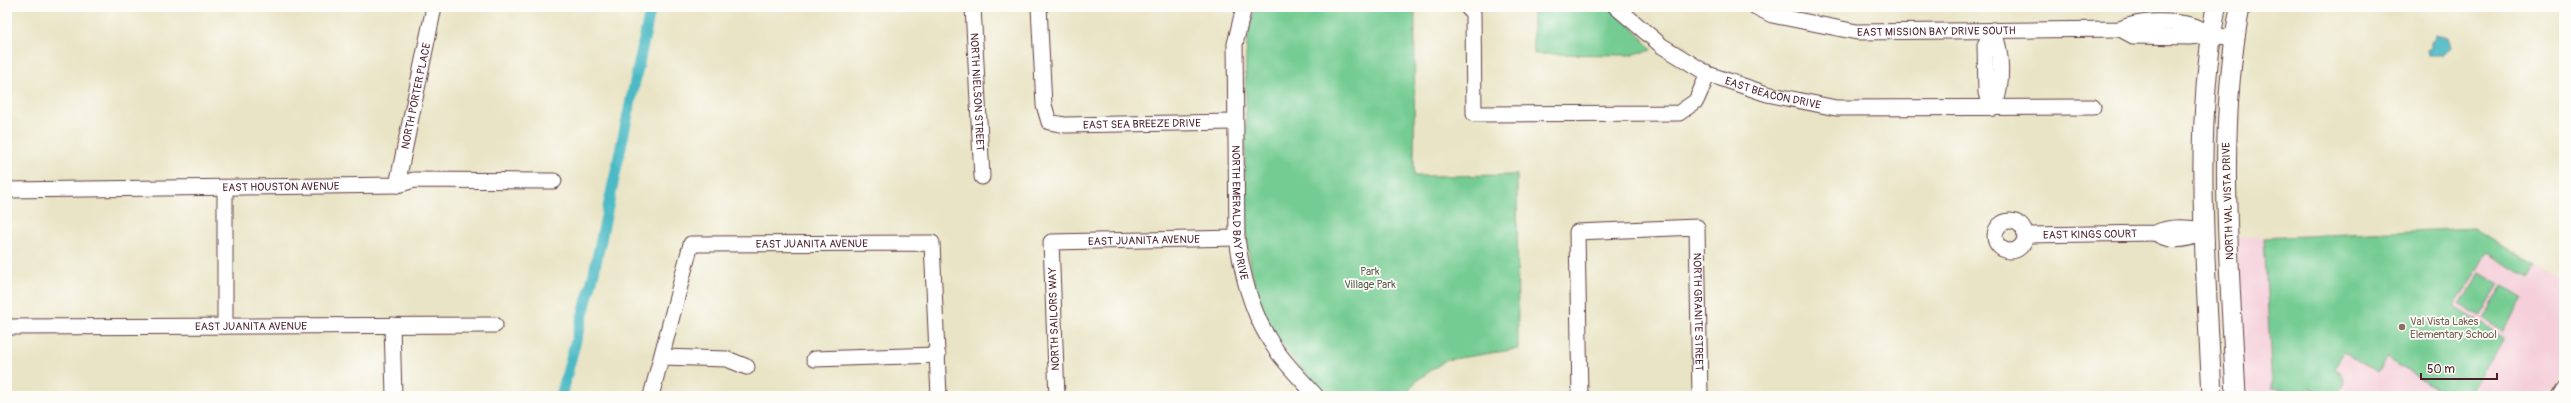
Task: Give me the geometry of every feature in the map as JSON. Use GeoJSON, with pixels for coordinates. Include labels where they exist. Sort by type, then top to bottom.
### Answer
{"type":"FeatureCollection","features":[{"type":"Feature","properties":{"kind":"main road"},"geometry":{"type":"LineString","coordinates":[[2212,396],[2204,231],[2202,137],[2211,35],[2216,7]]}},
{"type":"Feature","properties":{"kind":"main road","name":"NORTH VAL VISTA DRIVE"},"geometry":{"type":"LineString","coordinates":[[2236,396],[2226,159],[2227,109],[2240,7]]}},
{"type":"Feature","properties":{"kind":"street","name":"NORTH PORTER PLACE"},"geometry":{"type":"LineString","coordinates":[[397,185],[434,7]]}},
{"type":"Feature","properties":{"kind":"street","name":"NORTH NIELSON STREET"},"geometry":{"type":"LineString","coordinates":[[973,7],[982,178]]}},
{"type":"Feature","properties":{"kind":"street","name":"EAST SEA BREEZE DRIVE"},"geometry":{"type":"LineString","coordinates":[[1039,7],[1044,105],[1049,122],[1066,125],[1234,122]]}},
{"type":"Feature","properties":{"kind":"street","name":"NORTH EMERALD BAY DRIVE"},"geometry":{"type":"LineString","coordinates":[[1244,7],[1235,44],[1234,122],[1237,238],[1245,282],[1263,329],[1275,348],[1316,396]]}},
{"type":"Feature","properties":{"kind":"street"},"geometry":{"type":"LineString","coordinates":[[1468,7],[1473,14],[1474,114],[1679,113],[1696,101],[1708,74]]}},
{"type":"Feature","properties":{"kind":"street","name":"EAST BEACON DRIVE"},"geometry":{"type":"LineString","coordinates":[[1616,7],[1662,46],[1708,74],[1767,94],[1836,108],[2093,107]]}},
{"type":"Feature","properties":{"kind":"street","name":"EAST MISSION BAY DRIVE SOUTH"},"geometry":{"type":"LineString","coordinates":[[1756,7],[1772,15],[1857,32],[2120,28],[2132,36],[2190,37],[2211,35],[2235,38]]}},
{"type":"Feature","properties":{"kind":"street"},"geometry":{"type":"LineString","coordinates":[[1993,30],[1985,46],[1986,93],[1994,108]]}},
{"type":"Feature","properties":{"kind":"street","name":"EAST HOUSTON AVENUE"},"geometry":{"type":"LineString","coordinates":[[7,190],[225,189],[397,185],[414,180],[554,181]]}},
{"type":"Feature","properties":{"kind":"street"},"geometry":{"type":"LineString","coordinates":[[225,189],[225,326]]}},
{"type":"Feature","properties":{"kind":"street","name":"NORTH GRANITE STREET"},"geometry":{"type":"LineString","coordinates":[[1580,396],[1577,232],[1697,227],[1700,396]]}},
{"type":"Feature","properties":{"kind":"street","name":"EAST KINGS COURT"},"geometry":{"type":"LineString","coordinates":[[2025,235],[2155,233],[2164,229],[2190,228],[2204,231]]}},
{"type":"Feature","properties":{"kind":"street","name":"EAST JUANITA AVENUE"},"geometry":{"type":"LineString","coordinates":[[1051,242],[1237,238]]}},
{"type":"Feature","properties":{"kind":"street","name":"NORTH SAILORS WAY"},"geometry":{"type":"LineString","coordinates":[[1051,242],[1057,396]]}},
{"type":"Feature","properties":{"kind":"street","name":"EAST JUANITA AVENUE"},"geometry":{"type":"LineString","coordinates":[[662,357],[691,244],[932,243],[938,355]]}},
{"type":"Feature","properties":{"kind":"street"},"geometry":{"type":"LineString","coordinates":[[392,325],[394,396]]}},
{"type":"Feature","properties":{"kind":"street","name":"EAST JUANITA AVENUE"},"geometry":{"type":"LineString","coordinates":[[7,327],[495,325]]}},
{"type":"Feature","properties":{"kind":"street"},"geometry":{"type":"LineString","coordinates":[[814,359],[938,355],[939,396]]}},
{"type":"Feature","properties":{"kind":"street"},"geometry":{"type":"LineString","coordinates":[[651,396],[662,357],[727,359],[747,367]]}},
{"type":"Feature","properties":{"kind":"street"},"geometry":{"type":"LineString","coordinates":[[2559,396],[2564,388]]}},
{"type":"Feature","properties":{"kind":"shaded area","name":"Val Vista Lakes Elementary School"},"geometry":{"type":"Polygon","coordinates":[[[2474,228],[2564,284],[2564,370],[2548,396],[2243,396],[2237,238],[2474,228]]]}},
{"type":"Feature","properties":{"kind":"green space","name":"Park Village Park"},"geometry":{"type":"Polygon","coordinates":[[[1256,7],[1415,7],[1414,176],[1517,175],[1518,349],[1446,360],[1416,381],[1405,396],[1327,396],[1288,354],[1271,327],[1259,299],[1247,240],[1245,210],[1245,76],[1249,34],[1256,7]]]}},
{"type":"Feature","properties":{"kind":"green space"},"geometry":{"type":"Polygon","coordinates":[[[1533,7],[1615,7],[1652,50],[1629,55],[1533,54],[1533,7]]]}},
{"type":"Feature","properties":{"kind":"green space","name":"Val Vista Lakes Elementary School"},"geometry":{"type":"Polygon","coordinates":[[[2474,228],[2537,268],[2530,279],[2487,253],[2454,307],[2504,338],[2468,396],[2437,396],[2434,392],[2435,387],[2386,358],[2377,373],[2344,352],[2334,368],[2340,372],[2344,383],[2336,396],[2323,396],[2309,388],[2306,389],[2301,396],[2296,396],[2276,388],[2272,388],[2264,238],[2474,228]]]}},
{"type":"Feature","properties":{"kind":"green space"},"geometry":{"type":"Polygon","coordinates":[[[2480,272],[2500,284],[2480,317],[2460,305],[2480,272]]]}},
{"type":"Feature","properties":{"kind":"green space"},"geometry":{"type":"Polygon","coordinates":[[[2503,286],[2523,298],[2503,331],[2483,319],[2503,286]]]}},
{"type":"Feature","properties":{"kind":"water"},"geometry":{"type":"Polygon","coordinates":[[[2436,34],[2448,37],[2451,47],[2444,55],[2427,55],[2426,50],[2430,48],[2430,42],[2434,40],[2436,34]]]}},
{"type":"Feature","properties":{"kind":"waterway"},"geometry":{"type":"LineString","coordinates":[[561,396],[593,277],[651,7]]}},
{"type":"Feature","properties":{"kind":"place","name":"Val Vista Lakes Elementary School"},"geometry":{"type":"Point","coordinates":[2402,327]}}]}
